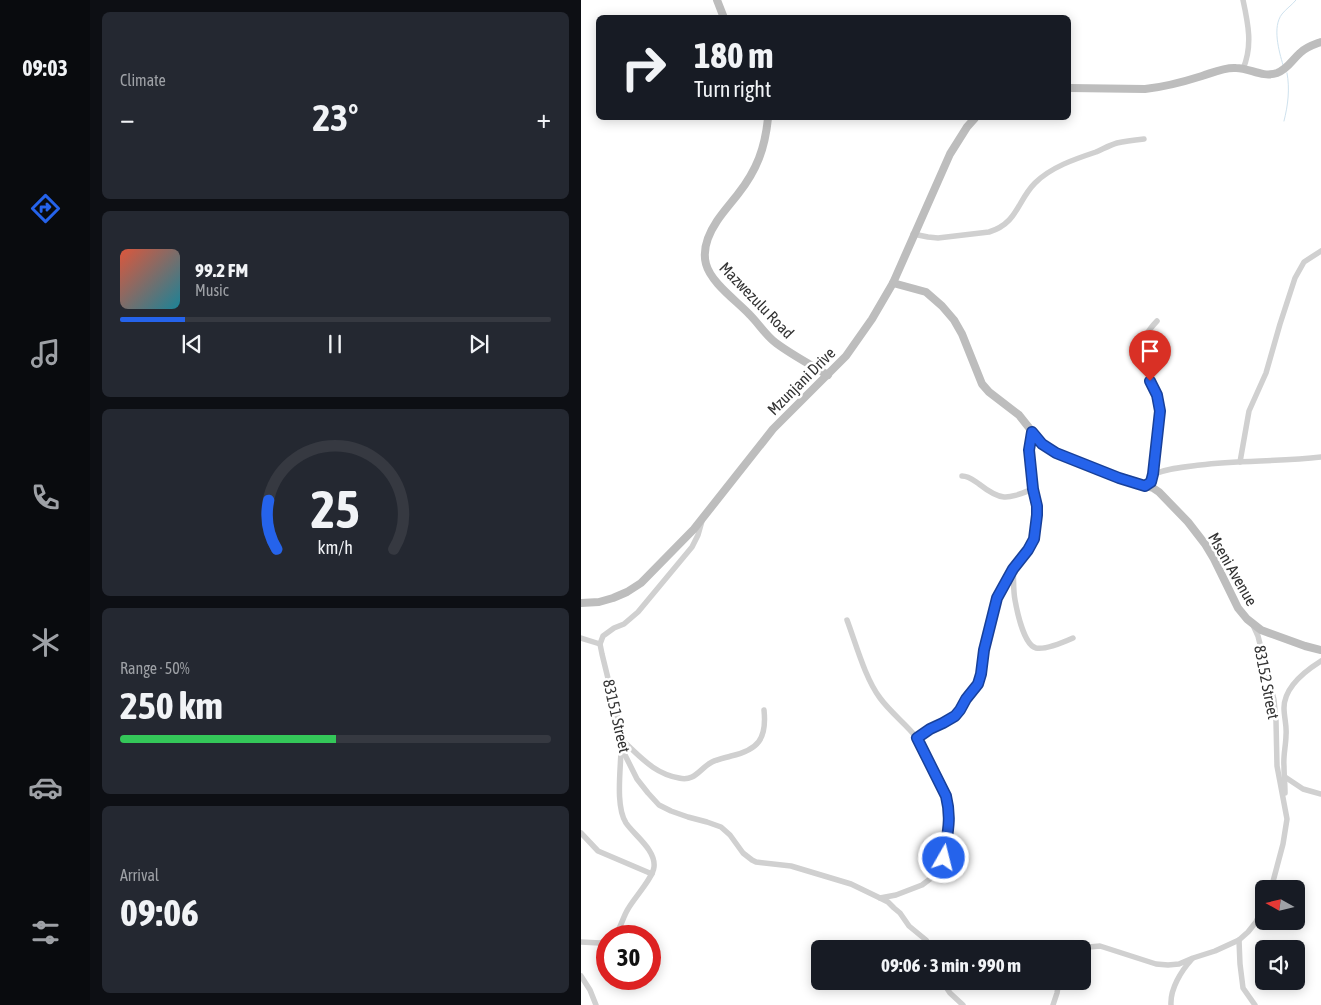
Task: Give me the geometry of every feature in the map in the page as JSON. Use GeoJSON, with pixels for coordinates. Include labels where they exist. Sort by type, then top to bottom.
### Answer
{"type":"FeatureCollection","features":[{"type":"Feature","properties":{"kind":"street"},"geometry":{"type":"LineString","coordinates":[[717,0],[723,15]]}},
{"type":"Feature","properties":{"kind":"street"},"geometry":{"type":"LineString","coordinates":[[1243,0],[1249,30],[1248,58],[1243,69]]}},
{"type":"Feature","properties":{"kind":"street"},"geometry":{"type":"LineString","coordinates":[[1071,88],[1157,88],[1228,68],[1272,74],[1280,72],[1305,49],[1321,42]]}},
{"type":"Feature","properties":{"kind":"street","name":"Mazwezulu Road"},"geometry":{"type":"LineString","coordinates":[[768,120],[767,134],[761,157],[745,184],[717,220],[709,237],[705,263],[713,278],[744,308],[774,342],[828,375]]}},
{"type":"Feature","properties":{"kind":"street","name":"Mzunjani Drive"},"geometry":{"type":"LineString","coordinates":[[581,603],[599,602],[634,588],[673,551],[702,519],[773,429],[847,356],[893,283],[913,234],[950,154],[973,120]]}},
{"type":"Feature","properties":{"kind":"street"},"geometry":{"type":"LineString","coordinates":[[913,234],[938,238],[996,230],[1009,220],[1035,183],[1049,172],[1073,160],[1117,143],[1144,139]]}},
{"type":"Feature","properties":{"kind":"street"},"geometry":{"type":"LineString","coordinates":[[1240,462],[1249,411],[1266,373],[1295,278],[1304,262],[1321,251]]}},
{"type":"Feature","properties":{"kind":"street","name":"Mseni Avenue"},"geometry":{"type":"LineString","coordinates":[[893,283],[926,292],[942,306],[954,320],[962,334],[982,384],[989,392],[1019,415],[1042,444],[1056,453],[1119,478],[1153,488],[1165,498],[1188,522],[1205,544],[1238,608],[1247,620],[1261,630],[1321,650]]}},
{"type":"Feature","properties":{"kind":"street"},"geometry":{"type":"LineString","coordinates":[[1145,486],[1151,482],[1153,474],[1159,402],[1143,365],[1141,347],[1145,336],[1157,322]]}},
{"type":"Feature","properties":{"kind":"street"},"geometry":{"type":"LineString","coordinates":[[917,738],[955,716],[978,684],[997,598],[1013,569],[1028,550],[1035,532],[1037,506],[1033,489],[1029,450],[1032,432]]}},
{"type":"Feature","properties":{"kind":"street"},"geometry":{"type":"LineString","coordinates":[[1153,474],[1173,468],[1321,457]]}},
{"type":"Feature","properties":{"kind":"street"},"geometry":{"type":"LineString","coordinates":[[961,476],[969,477],[995,495],[1004,498],[1033,489]]}},
{"type":"Feature","properties":{"kind":"street"},"geometry":{"type":"LineString","coordinates":[[581,638],[600,644],[606,632],[624,624],[638,612],[695,542],[702,519]]}},
{"type":"Feature","properties":{"kind":"street"},"geometry":{"type":"LineString","coordinates":[[1013,569],[1015,599],[1025,635],[1031,646],[1043,648],[1073,638]]}},
{"type":"Feature","properties":{"kind":"street"},"geometry":{"type":"LineString","coordinates":[[847,620],[874,688],[880,698],[917,738],[946,796],[948,805],[950,822],[943,864],[939,870],[925,882],[908,891],[880,898]]}},
{"type":"Feature","properties":{"kind":"street","name":"83152 Street"},"geometry":{"type":"LineString","coordinates":[[1252,623],[1258,636],[1273,700],[1276,721],[1277,766],[1285,801]]}},
{"type":"Feature","properties":{"kind":"street","name":"83151 Street"},"geometry":{"type":"LineString","coordinates":[[600,644],[625,756],[648,793],[659,804],[688,818],[721,827],[730,835],[743,853],[756,862],[791,866],[851,884],[888,902],[909,926],[927,940]]}},
{"type":"Feature","properties":{"kind":"street","name":"83152 Street"},"geometry":{"type":"LineString","coordinates":[[1274,880],[1287,827],[1284,766],[1287,736],[1285,702],[1293,685],[1304,672],[1321,661]]}},
{"type":"Feature","properties":{"kind":"street"},"geometry":{"type":"LineString","coordinates":[[622,740],[641,759],[655,769],[680,779],[691,778],[712,762],[744,753],[753,748],[761,738],[765,722],[763,710]]}},
{"type":"Feature","properties":{"kind":"street"},"geometry":{"type":"LineString","coordinates":[[622,740],[621,810],[626,823],[653,856],[655,867],[627,910],[622,925]]}},
{"type":"Feature","properties":{"kind":"street"},"geometry":{"type":"LineString","coordinates":[[1285,777],[1303,789],[1321,794]]}},
{"type":"Feature","properties":{"kind":"street"},"geometry":{"type":"LineString","coordinates":[[581,833],[598,851],[652,874]]}},
{"type":"Feature","properties":{"kind":"street"},"geometry":{"type":"LineString","coordinates":[[1091,947],[1100,946],[1145,962],[1168,965],[1179,964],[1239,940],[1255,921]]}},
{"type":"Feature","properties":{"kind":"street"},"geometry":{"type":"LineString","coordinates":[[1239,940],[1243,988],[1255,1005]]}},
{"type":"Feature","properties":{"kind":"street"},"geometry":{"type":"LineString","coordinates":[[581,942],[596,943]]}},
{"type":"Feature","properties":{"kind":"street"},"geometry":{"type":"LineString","coordinates":[[1171,1005],[1174,987],[1187,964],[1193,958]]}},
{"type":"Feature","properties":{"kind":"street"},"geometry":{"type":"LineString","coordinates":[[581,976],[590,990],[596,1005]]}},
{"type":"Feature","properties":{"kind":"street"},"geometry":{"type":"LineString","coordinates":[[948,990],[963,1005]]}},
{"type":"Feature","properties":{"kind":"street"},"geometry":{"type":"LineString","coordinates":[[1053,1005],[1058,990]]}},
{"type":"Feature","properties":{"kind":"waterway"},"geometry":{"type":"LineString","coordinates":[[1283,65],[1277,39],[1277,25],[1282,14],[1296,0]]}},
{"type":"Feature","properties":{"kind":"waterway"},"geometry":{"type":"LineString","coordinates":[[1284,121],[1288,97],[1287,73]]}},
{"type":"Feature","properties":{"kind":"route"},"geometry":{"type":"LineString","coordinates":[[944,858],[950,822],[946,796],[917,738],[955,716],[966,699],[975,690],[980,679],[984,650],[1000,590],[1034,539],[1037,526],[1037,506],[1033,489],[1029,450],[1032,432],[1042,444],[1056,453],[1086,466],[1145,486],[1151,482],[1153,474],[1160,411],[1157,395],[1150,381]]}}]}
